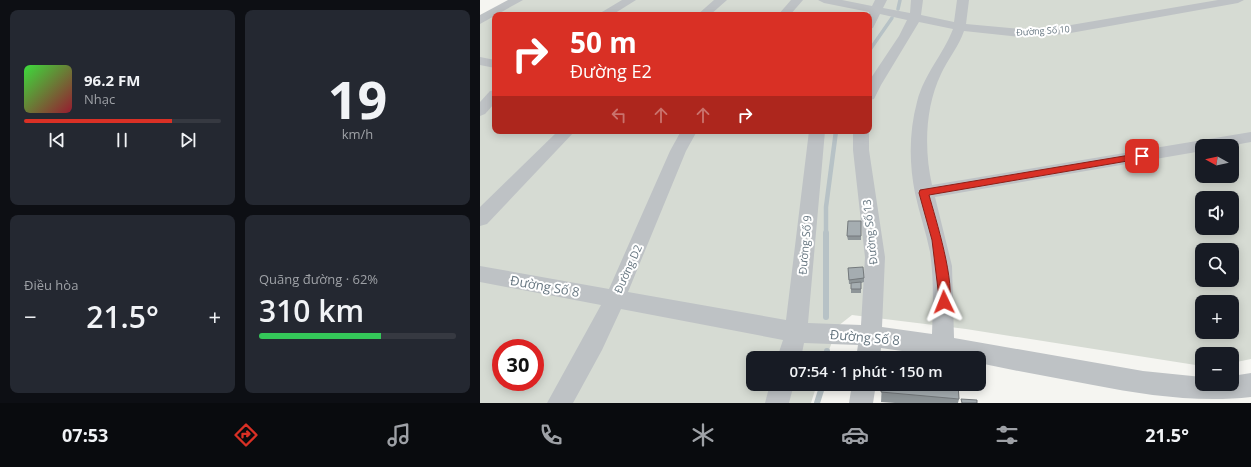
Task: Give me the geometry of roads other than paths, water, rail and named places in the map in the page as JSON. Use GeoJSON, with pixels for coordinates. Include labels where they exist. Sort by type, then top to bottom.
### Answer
{"type":"FeatureCollection","features":[{"type":"Feature","properties":{"kind":"street"},"geometry":{"type":"LineString","coordinates":[[495,12],[517,0]]}},
{"type":"Feature","properties":{"kind":"street"},"geometry":{"type":"LineString","coordinates":[[608,12],[630,0]]}},
{"type":"Feature","properties":{"kind":"street"},"geometry":{"type":"LineString","coordinates":[[706,12],[721,0]]}},
{"type":"Feature","properties":{"kind":"street"},"geometry":{"type":"LineString","coordinates":[[787,12],[797,0]]}},
{"type":"Feature","properties":{"kind":"street","name":"Đường Số 10"},"geometry":{"type":"LineString","coordinates":[[824,0],[879,5],[915,17],[996,32],[1044,32],[1238,0]]}},
{"type":"Feature","properties":{"kind":"street"},"geometry":{"type":"LineString","coordinates":[[872,90],[915,17],[917,0]]}},
{"type":"Feature","properties":{"kind":"street"},"geometry":{"type":"LineString","coordinates":[[943,346],[944,288],[937,240],[924,193],[919,158],[923,108],[930,80],[956,37],[960,26],[963,0]]}},
{"type":"Feature","properties":{"kind":"street"},"geometry":{"type":"LineString","coordinates":[[872,19],[879,5]]}},
{"type":"Feature","properties":{"kind":"street"},"geometry":{"type":"LineString","coordinates":[[480,20],[492,14]]}},
{"type":"Feature","properties":{"kind":"street"},"geometry":{"type":"LineString","coordinates":[[480,61],[492,63]]}},
{"type":"Feature","properties":{"kind":"street"},"geometry":{"type":"LineString","coordinates":[[480,111],[492,97]]}},
{"type":"Feature","properties":{"kind":"street"},"geometry":{"type":"LineString","coordinates":[[480,219],[564,134]]}},
{"type":"Feature","properties":{"kind":"street","name":"Đường D2"},"geometry":{"type":"LineString","coordinates":[[559,403],[584,363],[615,299],[678,151],[687,134]]}},
{"type":"Feature","properties":{"kind":"street","name":"Đường Số 9"},"geometry":{"type":"LineString","coordinates":[[791,351],[796,332],[817,134]]}},
{"type":"Feature","properties":{"kind":"street","name":"Đường Số 13"},"geometry":{"type":"LineString","coordinates":[[861,134],[861,150],[875,257],[869,351]]}},
{"type":"Feature","properties":{"kind":"street"},"geometry":{"type":"LineString","coordinates":[[924,193],[1251,137]]}},
{"type":"Feature","properties":{"kind":"street","name":"Đường Số 8"},"geometry":{"type":"LineString","coordinates":[[480,274],[796,332],[871,336],[943,346],[1143,383],[1188,388],[1227,389],[1251,385]]}},
{"type":"Feature","properties":{"kind":"street"},"geometry":{"type":"LineString","coordinates":[[777,403],[780,391]]}},
{"type":"Feature","properties":{"kind":"street"},"geometry":{"type":"LineString","coordinates":[[861,403],[863,391]]}},
{"type":"Feature","properties":{"kind":"waterway"},"geometry":{"type":"LineString","coordinates":[[898,9],[900,0]]}},
{"type":"Feature","properties":{"kind":"waterway"},"geometry":{"type":"LineString","coordinates":[[872,47],[892,18]]}},
{"type":"Feature","properties":{"kind":"waterway"},"geometry":{"type":"LineString","coordinates":[[826,317],[826,207],[836,134]]}},
{"type":"Feature","properties":{"kind":"waterway"},"geometry":{"type":"LineString","coordinates":[[817,403],[821,391]]}}]}
